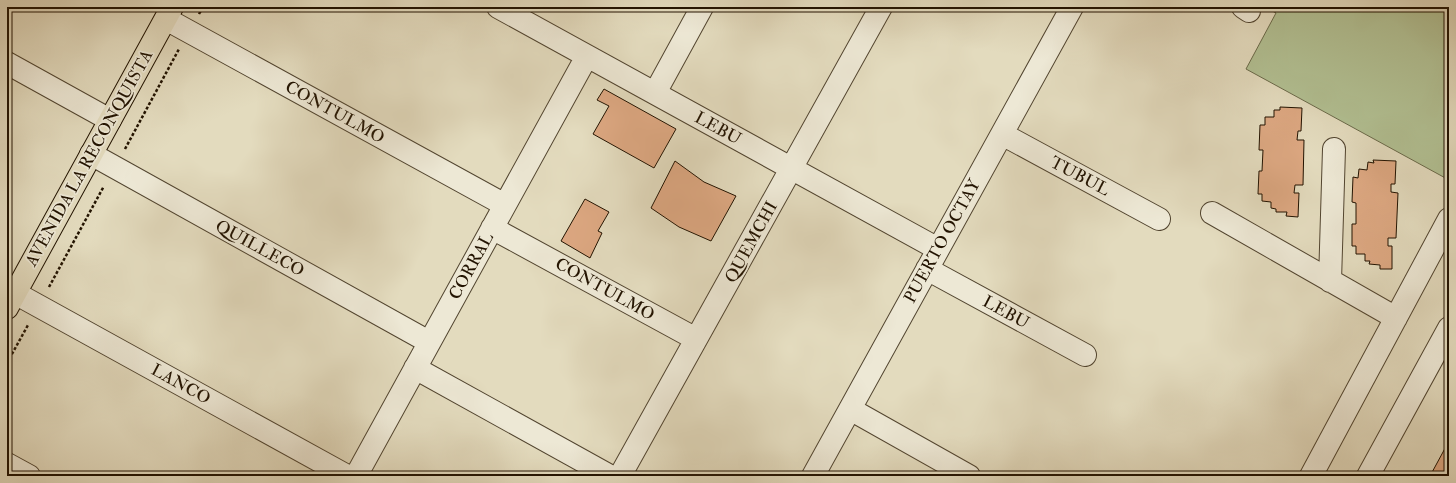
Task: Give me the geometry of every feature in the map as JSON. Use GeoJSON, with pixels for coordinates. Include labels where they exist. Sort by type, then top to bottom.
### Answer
{"type":"FeatureCollection","features":[{"type":"Feature","properties":{"kind":"main road","name":"AVENIDA LA RECONQUISTA"},"geometry":{"type":"LineString","coordinates":[[11,301],[169,13]]}},
{"type":"Feature","properties":{"kind":"street","name":"LEBU"},"geometry":{"type":"LineString","coordinates":[[498,7],[521,12],[587,56],[938,249]]}},
{"type":"Feature","properties":{"kind":"street"},"geometry":{"type":"LineString","coordinates":[[655,93],[702,7]]}},
{"type":"Feature","properties":{"kind":"street","name":"QUEMCHI"},"geometry":{"type":"LineString","coordinates":[[620,476],[881,7]]}},
{"type":"Feature","properties":{"kind":"street","name":"PUERTO OCTAY"},"geometry":{"type":"LineString","coordinates":[[813,476],[1072,7]]}},
{"type":"Feature","properties":{"kind":"street","name":"CONTULMO"},"geometry":{"type":"LineString","coordinates":[[169,13],[505,205]]}},
{"type":"Feature","properties":{"kind":"street","name":"CORRAL"},"geometry":{"type":"LineString","coordinates":[[356,476],[587,56]]}},
{"type":"Feature","properties":{"kind":"street"},"geometry":{"type":"LineString","coordinates":[[7,62],[110,120]]}},
{"type":"Feature","properties":{"kind":"street","name":"TUBUL"},"geometry":{"type":"LineString","coordinates":[[1002,134],[1159,219]]}},
{"type":"Feature","properties":{"kind":"street"},"geometry":{"type":"LineString","coordinates":[[1330,281],[1334,149]]}},
{"type":"Feature","properties":{"kind":"street","name":"QUILLECO"},"geometry":{"type":"LineString","coordinates":[[91,154],[429,342]]}},
{"type":"Feature","properties":{"kind":"street"},"geometry":{"type":"LineString","coordinates":[[1212,213],[1396,318]]}},
{"type":"Feature","properties":{"kind":"street"},"geometry":{"type":"LineString","coordinates":[[1311,476],[1449,219]]}},
{"type":"Feature","properties":{"kind":"street","name":"CONTULMO"},"geometry":{"type":"LineString","coordinates":[[492,228],[696,339]]}},
{"type":"Feature","properties":{"kind":"street","name":"LEBU"},"geometry":{"type":"LineString","coordinates":[[927,269],[1085,355]]}},
{"type":"Feature","properties":{"kind":"street","name":"LANCO"},"geometry":{"type":"LineString","coordinates":[[11,301],[347,476]]}},
{"type":"Feature","properties":{"kind":"street"},"geometry":{"type":"LineString","coordinates":[[1368,476],[1449,328]]}},
{"type":"Feature","properties":{"kind":"street"},"geometry":{"type":"LineString","coordinates":[[415,368],[610,476]]}},
{"type":"Feature","properties":{"kind":"street"},"geometry":{"type":"LineString","coordinates":[[850,409],[969,476]]}},
{"type":"Feature","properties":{"kind":"street"},"geometry":{"type":"LineString","coordinates":[[7,464],[29,476]]}},
{"type":"Feature","properties":{"kind":"green space"},"geometry":{"type":"Polygon","coordinates":[[[1265,7],[1449,7],[1449,180],[1246,69],[1276,13],[1265,7]]]}},
{"type":"Feature","properties":{"kind":"building"},"geometry":{"type":"Polygon","coordinates":[[[604,89],[676,129],[654,168],[593,134],[609,106],[597,100],[604,89]]]}},
{"type":"Feature","properties":{"kind":"building"},"geometry":{"type":"Polygon","coordinates":[[[1280,107],[1302,108],[1301,131],[1298,131],[1297,140],[1304,140],[1303,185],[1295,185],[1294,193],[1299,193],[1298,217],[1286,216],[1287,212],[1276,212],[1276,209],[1271,208],[1271,202],[1262,201],[1262,194],[1258,194],[1259,171],[1262,171],[1263,150],[1259,150],[1260,125],[1265,125],[1265,117],[1274,117],[1274,110],[1280,110],[1280,107]]]}},
{"type":"Feature","properties":{"kind":"building"},"geometry":{"type":"Polygon","coordinates":[[[1373,160],[1396,161],[1395,184],[1391,184],[1391,192],[1398,193],[1396,238],[1388,238],[1388,246],[1392,246],[1392,269],[1380,269],[1380,265],[1369,264],[1370,261],[1365,261],[1365,254],[1356,254],[1356,246],[1352,246],[1352,224],[1356,224],[1356,203],[1352,202],[1353,177],[1358,178],[1359,169],[1367,170],[1368,162],[1374,163],[1373,160]]]}},
{"type":"Feature","properties":{"kind":"building"},"geometry":{"type":"Polygon","coordinates":[[[675,161],[704,182],[736,196],[711,241],[679,227],[651,208],[675,161]]]}},
{"type":"Feature","properties":{"kind":"building"},"geometry":{"type":"Polygon","coordinates":[[[585,199],[609,212],[598,231],[602,233],[590,258],[561,241],[585,199]]]}},
{"type":"Feature","properties":{"kind":"building"},"geometry":{"type":"Polygon","coordinates":[[[1449,441],[1449,476],[1430,476],[1449,441]]]}}]}
